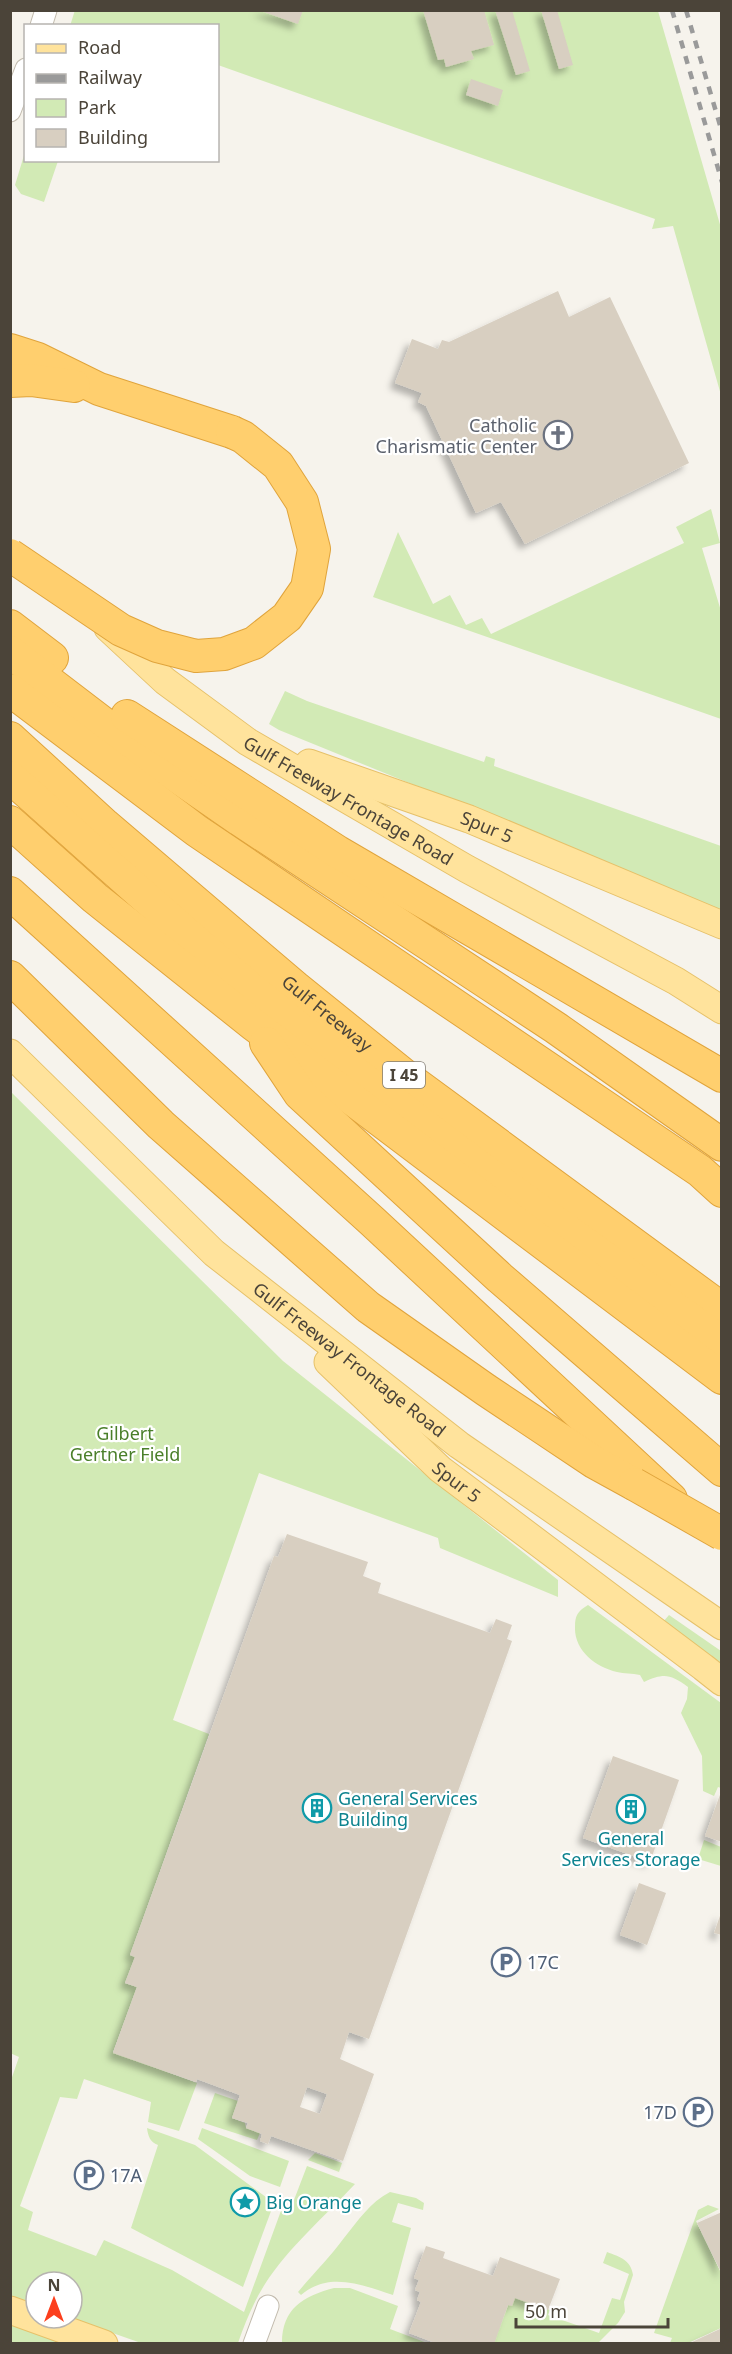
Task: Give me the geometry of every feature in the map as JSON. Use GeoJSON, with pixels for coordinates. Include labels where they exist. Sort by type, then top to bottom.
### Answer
{"type":"FeatureCollection","features":[{"type":"Feature","properties":{"kind":"highway"},"geometry":{"type":"LineString","coordinates":[[10,350],[38,359],[99,389],[243,437],[279,465],[302,502],[314,549],[307,588],[287,617],[254,643],[224,654],[196,656],[157,646],[122,630],[15,551]]}},
{"type":"Feature","properties":{"kind":"highway"},"geometry":{"type":"LineString","coordinates":[[10,381],[31,380],[99,389]]}},
{"type":"Feature","properties":{"kind":"highway"},"geometry":{"type":"LineString","coordinates":[[10,626],[87,686],[139,737],[240,820],[556,1028],[722,1145]]}},
{"type":"Feature","properties":{"kind":"highway"},"geometry":{"type":"LineString","coordinates":[[10,652],[139,737],[616,1012],[722,1076]]}},
{"type":"Feature","properties":{"kind":"highway"},"geometry":{"type":"LineString","coordinates":[[10,690],[207,838],[700,1171],[722,1191]]}},
{"type":"Feature","properties":{"kind":"highway","name":"Gulf Freeway"},"geometry":{"type":"LineString","coordinates":[[10,738],[99,838]]}},
{"type":"Feature","properties":{"kind":"highway","name":"Gulf Freeway"},"geometry":{"type":"LineString","coordinates":[[10,777],[99,838],[295,987],[710,1327],[722,1378]]}},
{"type":"Feature","properties":{"kind":"highway","name":"Gulf Freeway"},"geometry":{"type":"LineString","coordinates":[[10,822],[86,891],[254,1025],[710,1327]]}},
{"type":"Feature","properties":{"kind":"highway"},"geometry":{"type":"LineString","coordinates":[[10,893],[372,1221],[722,1547]]}},
{"type":"Feature","properties":{"kind":"highway"},"geometry":{"type":"LineString","coordinates":[[10,977],[161,1125],[368,1307],[594,1462],[722,1534]]}},
{"type":"Feature","properties":{"kind":"highway"},"geometry":{"type":"LineString","coordinates":[[254,1025],[300,1094],[500,1278],[722,1470]]}},
{"type":"Feature","properties":{"kind":"main road","name":"Gulf Freeway Frontage Road"},"geometry":{"type":"LineString","coordinates":[[15,551],[165,681],[248,742],[467,869],[676,981],[722,1010]]}},
{"type":"Feature","properties":{"kind":"main road","name":"Spur 5"},"geometry":{"type":"LineString","coordinates":[[248,742],[469,819],[722,925]]}},
{"type":"Feature","properties":{"kind":"main road","name":"Gulf Freeway Frontage Road"},"geometry":{"type":"LineString","coordinates":[[10,1053],[214,1253],[459,1445],[713,1620]]}},
{"type":"Feature","properties":{"kind":"main road","name":"Spur 5"},"geometry":{"type":"LineString","coordinates":[[214,1253],[440,1469],[722,1683]]}},
{"type":"Feature","properties":{"kind":"main road"},"geometry":{"type":"LineString","coordinates":[[10,2310],[104,2343]]}},
{"type":"Feature","properties":{"kind":"street"},"geometry":{"type":"LineString","coordinates":[[10,111],[24,74]]}},
{"type":"Feature","properties":{"kind":"street"},"geometry":{"type":"LineString","coordinates":[[255,2343],[268,2306]]}},
{"type":"Feature","properties":{"kind":"green space"},"geometry":{"type":"Polygon","coordinates":[[[75,10],[658,11],[721,228],[721,395],[673,226],[652,229],[655,219],[219,65],[219,24],[71,24],[75,10]]]}},
{"type":"Feature","properties":{"kind":"green space"},"geometry":{"type":"Polygon","coordinates":[[[24,155],[24,162],[58,162],[44,202],[21,194],[15,185],[24,155]]]}},
{"type":"Feature","properties":{"kind":"green space"},"geometry":{"type":"Polygon","coordinates":[[[711,509],[720,543],[702,548],[721,611],[721,719],[373,597],[398,532],[433,604],[450,595],[466,625],[482,618],[491,634],[684,543],[676,527],[711,509]]]}},
{"type":"Feature","properties":{"kind":"green space"},"geometry":{"type":"Polygon","coordinates":[[[285,691],[307,701],[484,762],[486,756],[495,759],[494,766],[721,846],[721,910],[279,730],[269,724],[285,691]]]}},
{"type":"Feature","properties":{"kind":"green space","name":"Gilbert Gertner Field"},"geometry":{"type":"Polygon","coordinates":[[[10,1091],[283,1361],[558,1580],[558,1597],[440,1548],[438,1538],[259,1473],[173,1720],[209,1734],[130,1955],[135,1957],[125,1983],[137,1987],[113,2052],[197,2083],[179,2131],[148,2122],[151,2102],[84,2079],[77,2099],[60,2097],[20,2206],[33,2212],[28,2230],[96,2256],[104,2240],[172,2270],[244,2312],[282,2208],[289,2213],[307,2166],[355,2184],[274,2271],[253,2306],[238,2343],[141,2343],[84,2323],[84,2270],[24,2270],[24,2302],[11,2297],[10,2083],[19,2057],[10,2053],[10,1091]]]}},
{"type":"Feature","properties":{"kind":"green space"},"geometry":{"type":"Polygon","coordinates":[[[588,1605],[721,1703],[721,1788],[718,1787],[714,1796],[703,1791],[702,1756],[681,1713],[687,1699],[688,1687],[667,1676],[644,1682],[640,1675],[609,1670],[594,1662],[582,1650],[576,1635],[576,1616],[588,1605]]]}},
{"type":"Feature","properties":{"kind":"green space"},"geometry":{"type":"Polygon","coordinates":[[[669,1615],[721,1651],[721,1667],[663,1622],[669,1615]]]}},
{"type":"Feature","properties":{"kind":"green space"},"geometry":{"type":"Polygon","coordinates":[[[704,1840],[721,1847],[721,1866],[698,1859],[704,1840]]]}},
{"type":"Feature","properties":{"kind":"green space"},"geometry":{"type":"Polygon","coordinates":[[[215,2093],[238,2101],[232,2118],[245,2123],[246,2128],[260,2133],[257,2140],[204,2123],[215,2093]]]}},
{"type":"Feature","properties":{"kind":"green space"},"geometry":{"type":"Polygon","coordinates":[[[147,2128],[195,2145],[274,2203],[243,2287],[131,2228],[158,2145],[150,2138],[147,2128]]]}},
{"type":"Feature","properties":{"kind":"green space"},"geometry":{"type":"Polygon","coordinates":[[[202,2128],[289,2161],[280,2187],[250,2176],[198,2139],[202,2128]]]}},
{"type":"Feature","properties":{"kind":"green space"},"geometry":{"type":"Polygon","coordinates":[[[315,2153],[342,2163],[339,2172],[308,2160],[315,2153]]]}},
{"type":"Feature","properties":{"kind":"green space"},"geometry":{"type":"Polygon","coordinates":[[[390,2192],[416,2198],[424,2203],[423,2210],[398,2203],[392,2222],[411,2228],[393,2295],[358,2284],[334,2282],[323,2283],[301,2295],[298,2292],[365,2212],[390,2192]]]}},
{"type":"Feature","properties":{"kind":"green space"},"geometry":{"type":"Polygon","coordinates":[[[708,2205],[719,2209],[696,2221],[721,2273],[721,2328],[688,2343],[670,2343],[672,2338],[654,2333],[698,2210],[708,2205]]]}},
{"type":"Feature","properties":{"kind":"green space"},"geometry":{"type":"Polygon","coordinates":[[[607,2252],[627,2262],[633,2275],[624,2302],[625,2312],[618,2323],[598,2343],[493,2344],[512,2295],[550,2310],[548,2315],[599,2333],[612,2298],[620,2300],[629,2274],[603,2263],[607,2252]]]}},
{"type":"Feature","properties":{"kind":"green space"},"geometry":{"type":"Polygon","coordinates":[[[334,2288],[350,2288],[398,2306],[390,2329],[427,2343],[282,2343],[286,2321],[296,2306],[313,2295],[334,2288]]]}},
{"type":"Feature","properties":{"kind":"green space"},"geometry":{"type":"Polygon","coordinates":[[[11,2322],[24,2327],[24,2330],[33,2330],[70,2343],[11,2343],[11,2322]]]}},
{"type":"Feature","properties":{"kind":"building"},"geometry":{"type":"Polygon","coordinates":[[[258,10],[303,10],[298,24],[258,10]]]}},
{"type":"Feature","properties":{"kind":"building"},"geometry":{"type":"Polygon","coordinates":[[[423,10],[484,10],[494,45],[471,51],[474,59],[446,67],[444,59],[438,60],[423,10]]]}},
{"type":"Feature","properties":{"kind":"building"},"geometry":{"type":"Polygon","coordinates":[[[495,10],[512,10],[530,71],[516,75],[495,10]]]}},
{"type":"Feature","properties":{"kind":"building"},"geometry":{"type":"Polygon","coordinates":[[[541,10],[557,10],[573,65],[559,69],[541,10]]]}},
{"type":"Feature","properties":{"kind":"building"},"geometry":{"type":"Polygon","coordinates":[[[471,79],[503,90],[498,106],[466,95],[471,79]]]}},
{"type":"Feature","properties":{"kind":"building","name":"Catholic Charismatic Center"},"geometry":{"type":"Polygon","coordinates":[[[558,291],[569,317],[610,297],[689,463],[525,544],[501,502],[476,513],[426,406],[418,402],[422,393],[395,383],[412,339],[438,349],[442,340],[449,342],[558,291]]]}},
{"type":"Feature","properties":{"kind":"building","name":"General Services Building"},"geometry":{"type":"Polygon","coordinates":[[[287,1534],[368,1562],[363,1576],[381,1583],[378,1593],[490,1633],[496,1619],[512,1625],[507,1639],[512,1641],[369,2039],[349,2032],[340,2059],[374,2074],[343,2161],[271,2136],[268,2144],[260,2141],[262,2134],[246,2128],[248,2123],[232,2118],[240,2095],[113,2053],[137,1987],[125,1983],[135,1957],[130,1955],[274,1556],[278,1557],[287,1534]],[[307,2087],[300,2107],[320,2114],[327,2094],[307,2087]]]}},
{"type":"Feature","properties":{"kind":"building","name":"General Services Storage"},"geometry":{"type":"Polygon","coordinates":[[[613,1756],[679,1780],[650,1862],[583,1838],[613,1756]]]}},
{"type":"Feature","properties":{"kind":"building"},"geometry":{"type":"Polygon","coordinates":[[[722,1792],[722,1842],[705,1836],[722,1792]]]}},
{"type":"Feature","properties":{"kind":"building"},"geometry":{"type":"Polygon","coordinates":[[[639,1883],[666,1893],[647,1945],[620,1935],[639,1883]]]}},
{"type":"Feature","properties":{"kind":"building"},"geometry":{"type":"Polygon","coordinates":[[[722,1913],[722,1935],[714,1933],[722,1913]]]}},
{"type":"Feature","properties":{"kind":"building"},"geometry":{"type":"Polygon","coordinates":[[[722,2212],[722,2274],[697,2223],[722,2212]]]}},
{"type":"Feature","properties":{"kind":"building"},"geometry":{"type":"Polygon","coordinates":[[[426,2246],[445,2252],[443,2258],[493,2276],[500,2257],[560,2279],[548,2310],[515,2298],[512,2306],[508,2305],[494,2344],[438,2344],[409,2333],[421,2302],[417,2300],[420,2292],[415,2290],[419,2280],[414,2278],[426,2246]]]}},
{"type":"Feature","properties":{"kind":"building"},"geometry":{"type":"Polygon","coordinates":[[[722,2328],[722,2344],[688,2344],[722,2328]]]}},
{"type":"Feature","properties":{"kind":"railway"},"geometry":{"type":"LineString","coordinates":[[672,10],[722,182]]}},
{"type":"Feature","properties":{"kind":"railway"},"geometry":{"type":"LineString","coordinates":[[686,10],[722,132]]}},
{"type":"Feature","properties":{"kind":"place","name":"Catholic Charismatic Center"},"geometry":{"type":"Point","coordinates":[558,435]}},
{"type":"Feature","properties":{"kind":"place","name":"General Services Building"},"geometry":{"type":"Point","coordinates":[317,1808]}},
{"type":"Feature","properties":{"kind":"place","name":"General Services Storage"},"geometry":{"type":"Point","coordinates":[631,1809]}},
{"type":"Feature","properties":{"kind":"place","name":"17C"},"geometry":{"type":"Point","coordinates":[506,1962]}},
{"type":"Feature","properties":{"kind":"place","name":"17D"},"geometry":{"type":"Point","coordinates":[698,2112]}},
{"type":"Feature","properties":{"kind":"place","name":"17A"},"geometry":{"type":"Point","coordinates":[89,2175]}},
{"type":"Feature","properties":{"kind":"place","name":"Big Orange"},"geometry":{"type":"Point","coordinates":[245,2202]}}]}
